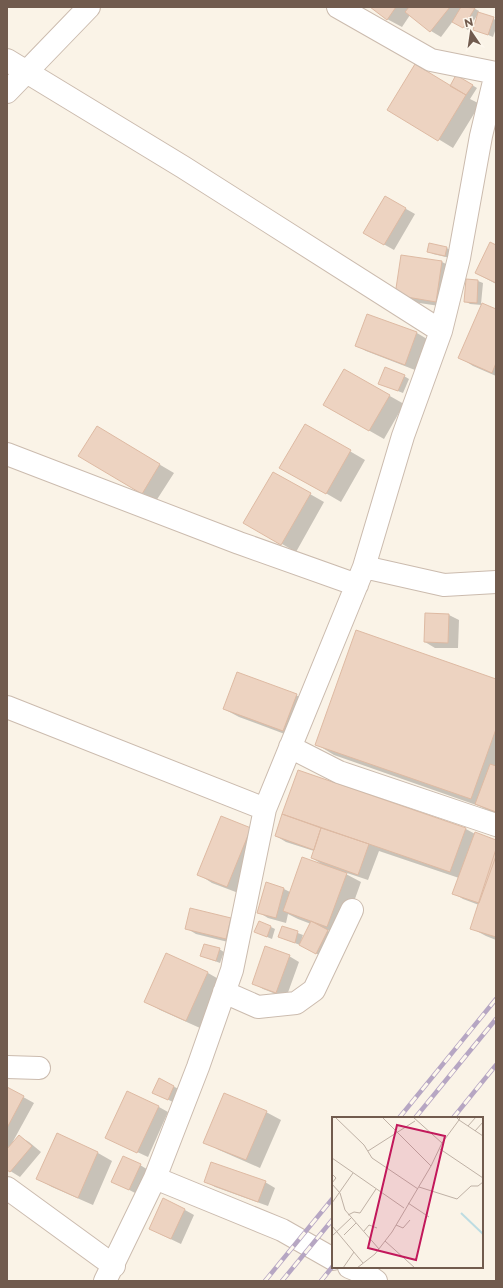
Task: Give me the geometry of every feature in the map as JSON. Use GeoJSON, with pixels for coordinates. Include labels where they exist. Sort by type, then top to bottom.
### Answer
{"type":"FeatureCollection","features":[{"type":"Feature","properties":{"kind":"street"},"geometry":{"type":"LineString","coordinates":[[7,92],[89,7]]}},
{"type":"Feature","properties":{"kind":"street"},"geometry":{"type":"LineString","coordinates":[[7,1188],[109,1273],[155,1178],[232,970],[265,809],[361,576],[402,436],[441,331],[489,139],[496,73],[430,60],[338,7]]}},
{"type":"Feature","properties":{"kind":"street"},"geometry":{"type":"LineString","coordinates":[[7,60],[189,172],[441,331]]}},
{"type":"Feature","properties":{"kind":"street"},"geometry":{"type":"LineString","coordinates":[[7,454],[239,543],[361,576],[444,585],[496,582]]}},
{"type":"Feature","properties":{"kind":"street"},"geometry":{"type":"LineString","coordinates":[[7,707],[265,809]]}},
{"type":"Feature","properties":{"kind":"street"},"geometry":{"type":"LineString","coordinates":[[290,747],[339,772],[496,825]]}},
{"type":"Feature","properties":{"kind":"street"},"geometry":{"type":"LineString","coordinates":[[224,992],[258,1007],[296,1003],[314,990],[352,910]]}},
{"type":"Feature","properties":{"kind":"street"},"geometry":{"type":"LineString","coordinates":[[7,1068],[39,1068]]}},
{"type":"Feature","properties":{"kind":"street"},"geometry":{"type":"LineString","coordinates":[[155,1178],[282,1230],[332,1258]]}},
{"type":"Feature","properties":{"kind":"street"},"geometry":{"type":"LineString","coordinates":[[351,1268],[366,1274],[376,1281]]}},
{"type":"Feature","properties":{"kind":"building"},"geometry":{"type":"Polygon","coordinates":[[[370,7],[396,7],[387,20],[370,7]]]}},
{"type":"Feature","properties":{"kind":"building"},"geometry":{"type":"Polygon","coordinates":[[[409,7],[450,7],[430,32],[405,12],[409,7]]]}},
{"type":"Feature","properties":{"kind":"building"},"geometry":{"type":"Polygon","coordinates":[[[461,7],[475,8],[463,28],[452,22],[461,7]]]}},
{"type":"Feature","properties":{"kind":"building"},"geometry":{"type":"Polygon","coordinates":[[[478,12],[494,17],[488,35],[473,30],[478,12]]]}},
{"type":"Feature","properties":{"kind":"building"},"geometry":{"type":"Polygon","coordinates":[[[415,64],[466,95],[438,141],[387,110],[415,64]]]}},
{"type":"Feature","properties":{"kind":"building"},"geometry":{"type":"Polygon","coordinates":[[[456,75],[473,85],[466,95],[450,86],[456,75]]]}},
{"type":"Feature","properties":{"kind":"building"},"geometry":{"type":"Polygon","coordinates":[[[385,196],[406,208],[384,245],[363,233],[385,196]]]}},
{"type":"Feature","properties":{"kind":"building"},"geometry":{"type":"Polygon","coordinates":[[[490,242],[496,245],[496,283],[475,273],[490,242]]]}},
{"type":"Feature","properties":{"kind":"building"},"geometry":{"type":"Polygon","coordinates":[[[429,243],[447,247],[445,256],[427,252],[429,243]]]}},
{"type":"Feature","properties":{"kind":"building"},"geometry":{"type":"Polygon","coordinates":[[[401,255],[442,261],[436,302],[395,295],[401,255]]]}},
{"type":"Feature","properties":{"kind":"building"},"geometry":{"type":"Polygon","coordinates":[[[466,279],[478,280],[477,303],[464,302],[466,279]]]}},
{"type":"Feature","properties":{"kind":"building"},"geometry":{"type":"Polygon","coordinates":[[[482,303],[496,309],[496,363],[492,373],[458,358],[482,303]]]}},
{"type":"Feature","properties":{"kind":"building"},"geometry":{"type":"Polygon","coordinates":[[[367,314],[417,332],[405,365],[355,346],[367,314]]]}},
{"type":"Feature","properties":{"kind":"building"},"geometry":{"type":"Polygon","coordinates":[[[385,367],[405,375],[398,391],[378,384],[385,367]]]}},
{"type":"Feature","properties":{"kind":"building"},"geometry":{"type":"Polygon","coordinates":[[[344,369],[390,395],[369,431],[323,405],[344,369]]]}},
{"type":"Feature","properties":{"kind":"building"},"geometry":{"type":"Polygon","coordinates":[[[305,424],[351,450],[326,494],[279,468],[305,424]]]}},
{"type":"Feature","properties":{"kind":"building"},"geometry":{"type":"Polygon","coordinates":[[[97,426],[160,464],[142,494],[78,456],[97,426]]]}},
{"type":"Feature","properties":{"kind":"building"},"geometry":{"type":"Polygon","coordinates":[[[273,472],[311,493],[281,545],[243,523],[273,472]]]}},
{"type":"Feature","properties":{"kind":"building"},"geometry":{"type":"Polygon","coordinates":[[[425,613],[449,614],[448,643],[424,642],[425,613]]]}},
{"type":"Feature","properties":{"kind":"building"},"geometry":{"type":"Polygon","coordinates":[[[356,630],[496,679],[496,729],[471,799],[315,745],[356,630]]]}},
{"type":"Feature","properties":{"kind":"building"},"geometry":{"type":"Polygon","coordinates":[[[237,672],[297,694],[283,731],[223,709],[237,672]]]}},
{"type":"Feature","properties":{"kind":"building"},"geometry":{"type":"Polygon","coordinates":[[[490,764],[496,766],[496,812],[475,804],[490,764]]]}},
{"type":"Feature","properties":{"kind":"building"},"geometry":{"type":"Polygon","coordinates":[[[298,770],[466,828],[450,872],[282,814],[298,770]]]}},
{"type":"Feature","properties":{"kind":"building"},"geometry":{"type":"Polygon","coordinates":[[[282,814],[321,828],[314,850],[275,836],[282,814]]]}},
{"type":"Feature","properties":{"kind":"building"},"geometry":{"type":"Polygon","coordinates":[[[221,816],[251,828],[227,887],[197,875],[221,816]]]}},
{"type":"Feature","properties":{"kind":"building"},"geometry":{"type":"Polygon","coordinates":[[[321,828],[369,844],[358,875],[311,858],[321,828]]]}},
{"type":"Feature","properties":{"kind":"building"},"geometry":{"type":"Polygon","coordinates":[[[475,832],[496,840],[496,856],[479,903],[452,894],[475,832]]]}},
{"type":"Feature","properties":{"kind":"building"},"geometry":{"type":"Polygon","coordinates":[[[496,849],[496,937],[470,929],[496,849]]]}},
{"type":"Feature","properties":{"kind":"building"},"geometry":{"type":"Polygon","coordinates":[[[302,857],[347,873],[327,927],[283,911],[302,857]]]}},
{"type":"Feature","properties":{"kind":"building"},"geometry":{"type":"Polygon","coordinates":[[[266,882],[284,888],[276,918],[257,913],[266,882]]]}},
{"type":"Feature","properties":{"kind":"building"},"geometry":{"type":"Polygon","coordinates":[[[190,908],[231,918],[226,939],[185,929],[190,908]]]}},
{"type":"Feature","properties":{"kind":"building"},"geometry":{"type":"Polygon","coordinates":[[[259,921],[271,926],[267,937],[254,932],[259,921]]]}},
{"type":"Feature","properties":{"kind":"building"},"geometry":{"type":"Polygon","coordinates":[[[311,921],[328,930],[316,954],[299,945],[311,921]]]}},
{"type":"Feature","properties":{"kind":"building"},"geometry":{"type":"Polygon","coordinates":[[[282,926],[298,931],[295,943],[278,937],[282,926]]]}},
{"type":"Feature","properties":{"kind":"building"},"geometry":{"type":"Polygon","coordinates":[[[204,944],[220,948],[216,961],[200,956],[204,944]]]}},
{"type":"Feature","properties":{"kind":"building"},"geometry":{"type":"Polygon","coordinates":[[[265,946],[290,955],[276,993],[252,984],[265,946]]]}},
{"type":"Feature","properties":{"kind":"building"},"geometry":{"type":"Polygon","coordinates":[[[166,953],[208,972],[186,1021],[144,1002],[166,953]]]}},
{"type":"Feature","properties":{"kind":"building"},"geometry":{"type":"Polygon","coordinates":[[[159,1078],[174,1086],[168,1100],[152,1093],[159,1078]]]}},
{"type":"Feature","properties":{"kind":"building"},"geometry":{"type":"Polygon","coordinates":[[[7,1087],[24,1096],[7,1128],[7,1087]]]}},
{"type":"Feature","properties":{"kind":"building"},"geometry":{"type":"Polygon","coordinates":[[[127,1091],[159,1106],[137,1153],[105,1138],[127,1091]]]}},
{"type":"Feature","properties":{"kind":"building"},"geometry":{"type":"Polygon","coordinates":[[[224,1093],[267,1111],[246,1160],[203,1143],[224,1093]]]}},
{"type":"Feature","properties":{"kind":"building"},"geometry":{"type":"Polygon","coordinates":[[[57,1133],[98,1152],[78,1198],[36,1179],[57,1133]]]}},
{"type":"Feature","properties":{"kind":"building"},"geometry":{"type":"Polygon","coordinates":[[[19,1135],[32,1146],[10,1172],[7,1170],[7,1149],[19,1135]]]}},
{"type":"Feature","properties":{"kind":"building"},"geometry":{"type":"Polygon","coordinates":[[[123,1156],[141,1164],[129,1190],[111,1182],[123,1156]]]}},
{"type":"Feature","properties":{"kind":"building"},"geometry":{"type":"Polygon","coordinates":[[[211,1162],[266,1181],[258,1202],[204,1182],[211,1162]]]}},
{"type":"Feature","properties":{"kind":"building"},"geometry":{"type":"Polygon","coordinates":[[[163,1198],[185,1209],[171,1239],[149,1229],[163,1198]]]}},
{"type":"Feature","properties":{"kind":"railway"},"geometry":{"type":"LineString","coordinates":[[400,1117],[496,999]]}},
{"type":"Feature","properties":{"kind":"railway"},"geometry":{"type":"LineString","coordinates":[[416,1117],[496,1019]]}},
{"type":"Feature","properties":{"kind":"railway"},"geometry":{"type":"LineString","coordinates":[[454,1117],[496,1065]]}},
{"type":"Feature","properties":{"kind":"railway"},"geometry":{"type":"LineString","coordinates":[[265,1281],[332,1199]]}},
{"type":"Feature","properties":{"kind":"railway"},"geometry":{"type":"LineString","coordinates":[[282,1281],[332,1220]]}},
{"type":"Feature","properties":{"kind":"railway"},"geometry":{"type":"LineString","coordinates":[[321,1281],[332,1267]]}}]}
